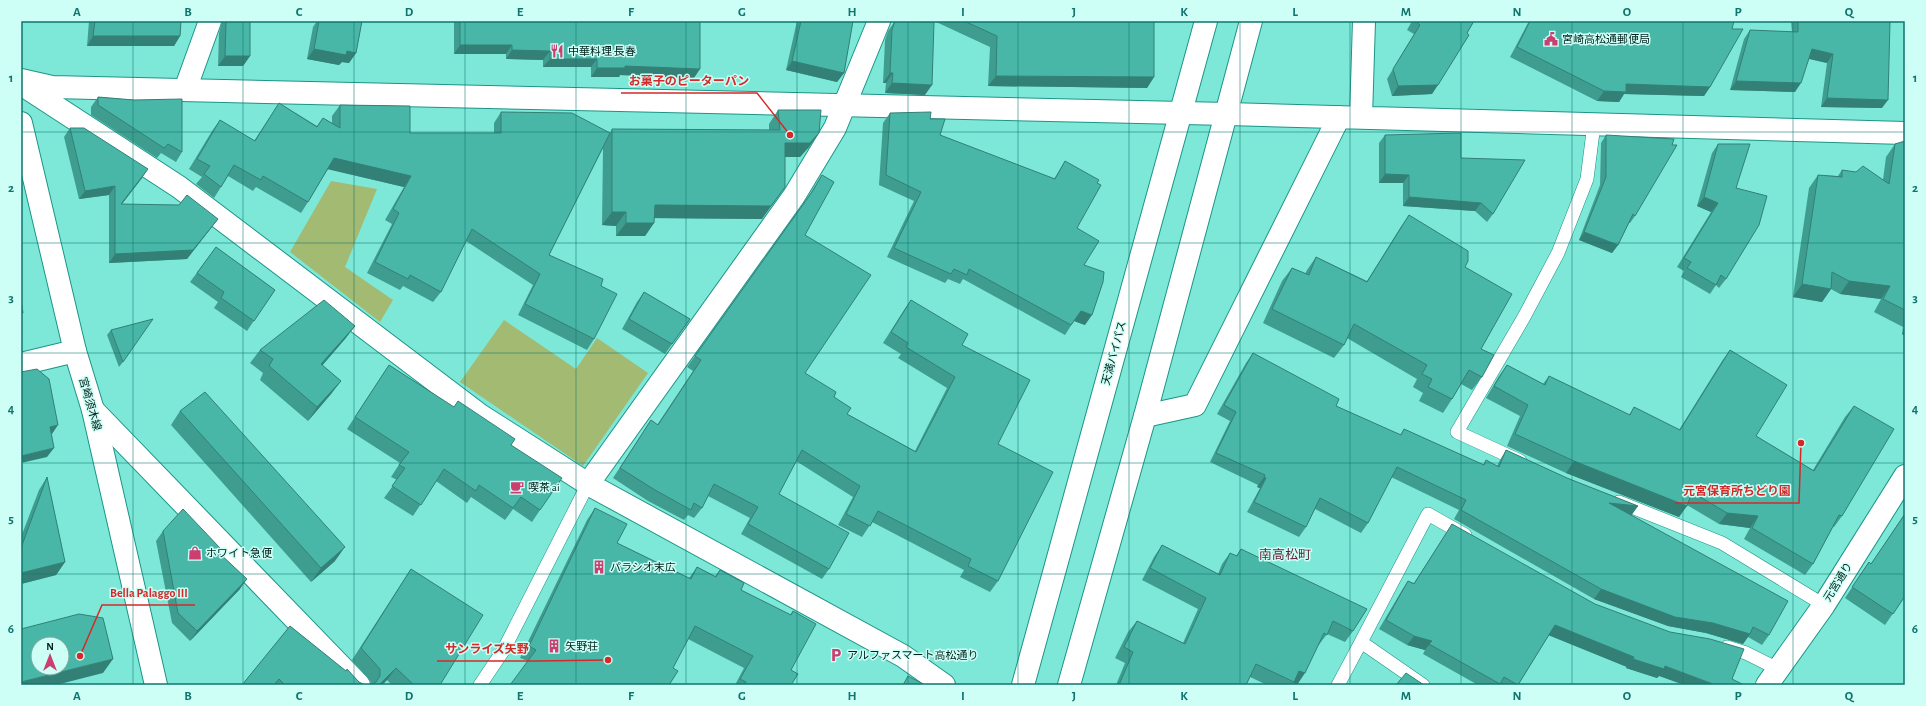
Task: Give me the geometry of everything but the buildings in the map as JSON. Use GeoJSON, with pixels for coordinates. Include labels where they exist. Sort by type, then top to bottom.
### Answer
{"type":"FeatureCollection","features":[{"type":"Feature","properties":{"kind":"main road"},"geometry":{"type":"LineString","coordinates":[[185,90],[210,21]]}},
{"type":"Feature","properties":{"kind":"main road"},"geometry":{"type":"LineString","coordinates":[[588,484],[794,196],[835,128],[879,21]]}},
{"type":"Feature","properties":{"kind":"main road","name":"天満バイパス"},"geometry":{"type":"LineString","coordinates":[[1023,685],[1206,21]]}},
{"type":"Feature","properties":{"kind":"main road"},"geometry":{"type":"LineString","coordinates":[[1069,685],[1228,114],[1251,21]]}},
{"type":"Feature","properties":{"kind":"main road"},"geometry":{"type":"LineString","coordinates":[[1361,117],[1364,21]]}},
{"type":"Feature","properties":{"kind":"main road"},"geometry":{"type":"LineString","coordinates":[[21,80],[52,87],[1361,117],[1905,133]]}},
{"type":"Feature","properties":{"kind":"main road"},"geometry":{"type":"LineString","coordinates":[[21,84],[179,187],[480,415],[588,484],[903,656],[944,685]]}},
{"type":"Feature","properties":{"kind":"main road"},"geometry":{"type":"LineString","coordinates":[[1145,416],[1195,405],[1339,117]]}},
{"type":"Feature","properties":{"kind":"main road","name":"宮崎須木線"},"geometry":{"type":"LineString","coordinates":[[21,123],[75,351],[93,410],[156,685]]}},
{"type":"Feature","properties":{"kind":"main road"},"geometry":{"type":"LineString","coordinates":[[21,364],[75,351]]}},
{"type":"Feature","properties":{"kind":"main road"},"geometry":{"type":"LineString","coordinates":[[93,410],[359,685]]}},
{"type":"Feature","properties":{"kind":"main road","name":"元宮通り"},"geometry":{"type":"LineString","coordinates":[[1772,677],[1824,605],[1905,476]]}},
{"type":"Feature","properties":{"kind":"lane"},"geometry":{"type":"LineString","coordinates":[[1535,467],[1457,432],[1558,253],[1587,180],[1594,124]]}},
{"type":"Feature","properties":{"kind":"lane"},"geometry":{"type":"LineString","coordinates":[[480,685],[503,651],[588,484]]}},
{"type":"Feature","properties":{"kind":"lane"},"geometry":{"type":"LineString","coordinates":[[1606,497],[1722,543],[1824,605]]}},
{"type":"Feature","properties":{"kind":"lane"},"geometry":{"type":"LineString","coordinates":[[1338,685],[1428,514],[1476,541]]}},
{"type":"Feature","properties":{"kind":"lane"},"geometry":{"type":"LineString","coordinates":[[1361,642],[1423,685]]}},
{"type":"Feature","properties":{"kind":"lane"},"geometry":{"type":"LineString","coordinates":[[1712,643],[1746,653],[1772,677]]}},
{"type":"Feature","properties":{"kind":"green space"},"geometry":{"type":"Polygon","coordinates":[[[331,181],[377,189],[345,267],[393,300],[380,322],[290,252],[331,181]]]}},
{"type":"Feature","properties":{"kind":"green space"},"geometry":{"type":"Polygon","coordinates":[[[504,320],[576,369],[597,338],[648,373],[583,466],[460,382],[504,320]]]}},
{"type":"Feature","properties":{"kind":"place","name":"宮崎高松通郵便局"},"geometry":{"type":"Point","coordinates":[1551,39]}},
{"type":"Feature","properties":{"kind":"place","name":"中華料理 長春"},"geometry":{"type":"Point","coordinates":[557,51]}},
{"type":"Feature","properties":{"kind":"place","name":"お菓子のピーターパン"},"geometry":{"type":"Point","coordinates":[790,135]}},
{"type":"Feature","properties":{"kind":"place","name":"元宮保育所ちどり園"},"geometry":{"type":"Point","coordinates":[1801,443]}},
{"type":"Feature","properties":{"kind":"place","name":"喫茶 ai"},"geometry":{"type":"Point","coordinates":[517,487]}},
{"type":"Feature","properties":{"kind":"place","name":"ホワイト急便"},"geometry":{"type":"Point","coordinates":[195,553]}},
{"type":"Feature","properties":{"kind":"place","name":"パラシオ末広"},"geometry":{"type":"Point","coordinates":[599,567]}},
{"type":"Feature","properties":{"kind":"place","name":"矢野荘"},"geometry":{"type":"Point","coordinates":[554,646]}},
{"type":"Feature","properties":{"kind":"place","name":"アルファスマート高松通り"},"geometry":{"type":"Point","coordinates":[836,655]}},
{"type":"Feature","properties":{"kind":"place","name":"Bella Palaggo III"},"geometry":{"type":"Point","coordinates":[80,656]}},
{"type":"Feature","properties":{"kind":"place","name":"サンライズ矢野"},"geometry":{"type":"Point","coordinates":[608,660]}},
{"type":"Feature","properties":{"kind":"district","name":"南高松町"},"geometry":{"type":"Point","coordinates":[1285,555]}}]}
